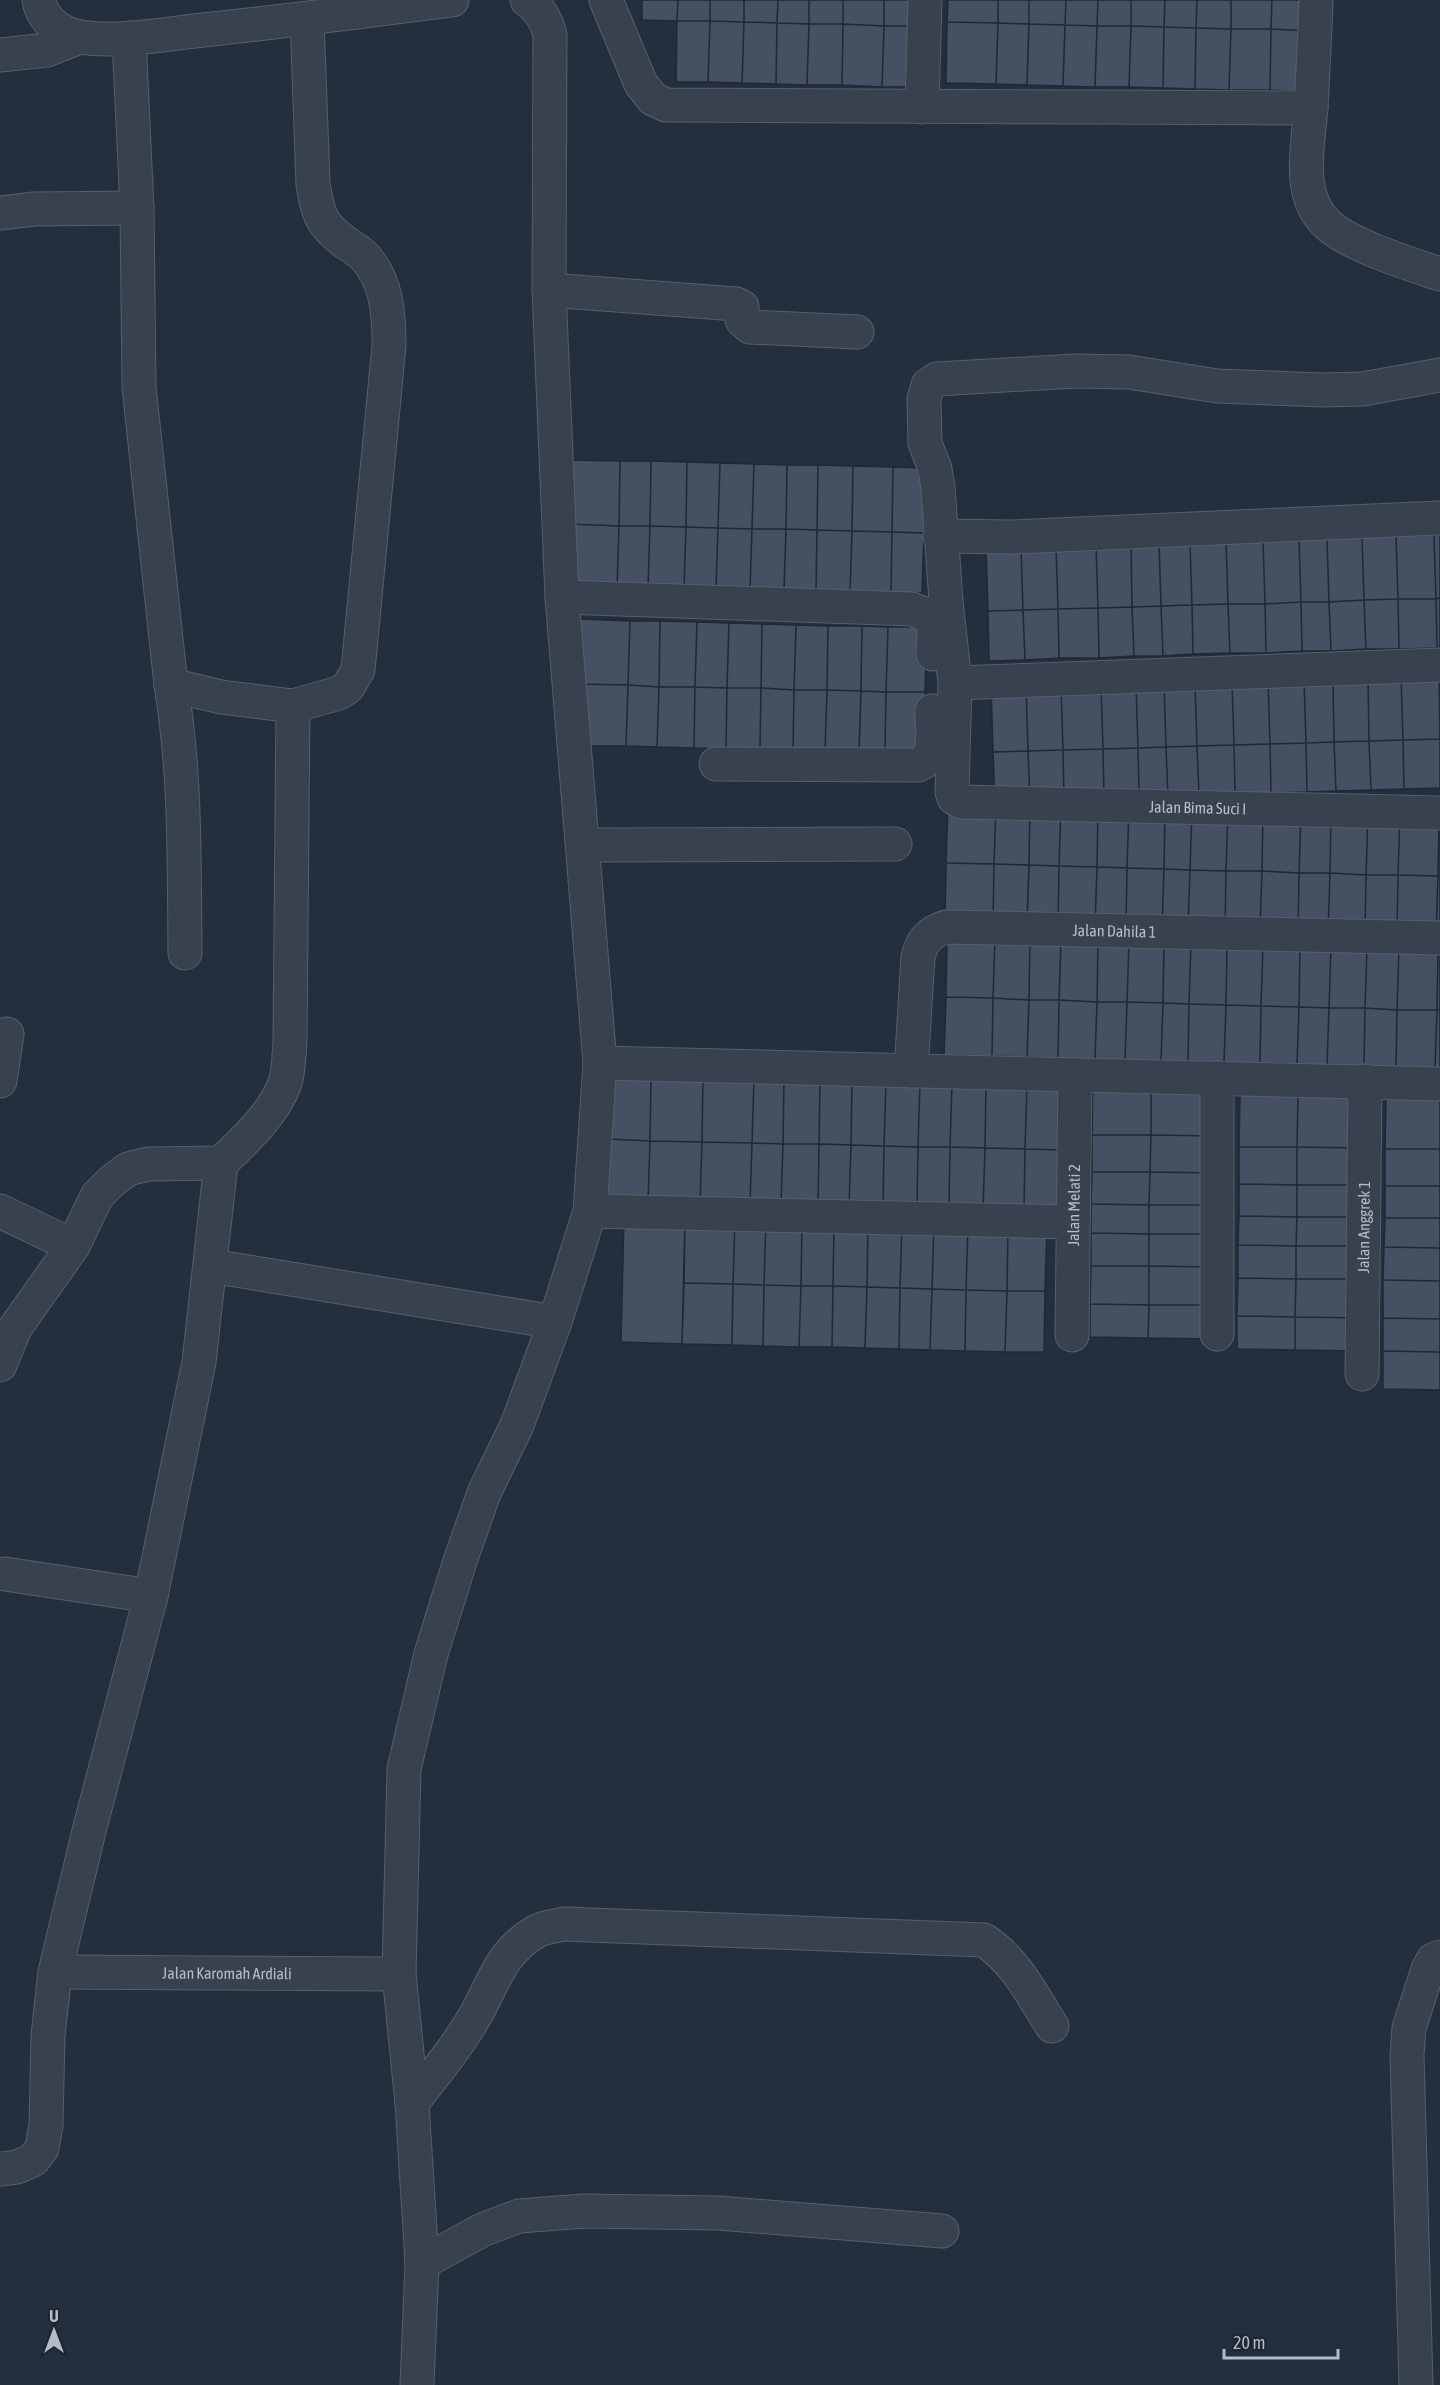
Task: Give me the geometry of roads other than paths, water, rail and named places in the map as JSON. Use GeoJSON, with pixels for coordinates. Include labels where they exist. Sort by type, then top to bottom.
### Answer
{"type":"FeatureCollection","features":[{"type":"Feature","properties":{"kind":"street"},"geometry":{"type":"LineString","coordinates":[[39,0],[49,21],[60,30],[80,37],[129,38],[307,19],[452,0]]}},
{"type":"Feature","properties":{"kind":"street"},"geometry":{"type":"LineString","coordinates":[[417,2385],[422,2263],[412,2103],[399,1974],[404,1769],[431,1654],[484,1493],[517,1425],[555,1322],[590,1211],[600,1063],[562,597],[549,290],[550,35],[547,21],[527,0]]}},
{"type":"Feature","properties":{"kind":"street"},"geometry":{"type":"LineString","coordinates":[[606,0],[641,84],[653,99],[666,105],[1311,108]]}},
{"type":"Feature","properties":{"kind":"street"},"geometry":{"type":"LineString","coordinates":[[922,107],[925,0]]}},
{"type":"Feature","properties":{"kind":"street"},"geometry":{"type":"LineString","coordinates":[[1316,0],[1311,108],[1305,162],[1309,190],[1317,212],[1328,226],[1345,236],[1383,254],[1440,274]]}},
{"type":"Feature","properties":{"kind":"street"},"geometry":{"type":"LineString","coordinates":[[171,685],[221,697],[293,706],[339,693],[348,687],[358,670],[389,345],[389,308],[377,275],[364,256],[322,223],[318,210],[313,184],[307,19]]}},
{"type":"Feature","properties":{"kind":"street"},"geometry":{"type":"LineString","coordinates":[[0,55],[47,50],[80,37]]}},
{"type":"Feature","properties":{"kind":"street"},"geometry":{"type":"LineString","coordinates":[[129,38],[137,208],[139,387],[171,685],[178,730],[183,794],[185,953]]}},
{"type":"Feature","properties":{"kind":"street"},"geometry":{"type":"LineString","coordinates":[[0,213],[34,209],[137,208]]}},
{"type":"Feature","properties":{"kind":"street"},"geometry":{"type":"LineString","coordinates":[[549,290],[736,304],[742,307],[742,320],[750,327],[857,332]]}},
{"type":"Feature","properties":{"kind":"street"},"geometry":{"type":"LineString","coordinates":[[1440,375],[1363,389],[1322,390],[1217,386],[1129,372],[1075,371],[937,379],[928,385],[924,399],[925,443],[936,479],[955,683],[1440,665]]}},
{"type":"Feature","properties":{"kind":"street"},"geometry":{"type":"LineString","coordinates":[[940,536],[1013,537],[1440,518]]}},
{"type":"Feature","properties":{"kind":"street"},"geometry":{"type":"LineString","coordinates":[[562,597],[912,609],[929,616],[934,629],[932,752],[924,763],[918,765],[716,764]]}},
{"type":"Feature","properties":{"kind":"street","name":"Jalan Bima Suci I"},"geometry":{"type":"LineString","coordinates":[[955,683],[952,792],[954,798],[962,802],[1440,813]]}},
{"type":"Feature","properties":{"kind":"street"},"geometry":{"type":"LineString","coordinates":[[0,2169],[17,2167],[33,2160],[42,2148],[46,2125],[48,2036],[55,1972],[90,1827],[151,1596],[199,1362],[221,1163],[247,1139],[272,1108],[285,1081],[290,1041],[293,706]]}},
{"type":"Feature","properties":{"kind":"street"},"geometry":{"type":"LineString","coordinates":[[583,845],[895,844]]}},
{"type":"Feature","properties":{"kind":"street","name":"Jalan Dahila 1"},"geometry":{"type":"LineString","coordinates":[[911,1071],[918,957],[921,945],[927,936],[945,927],[1440,938]]}},
{"type":"Feature","properties":{"kind":"street"},"geometry":{"type":"LineString","coordinates":[[0,1081],[7,1034]]}},
{"type":"Feature","properties":{"kind":"street"},"geometry":{"type":"LineString","coordinates":[[600,1063],[1440,1084]]}},
{"type":"Feature","properties":{"kind":"street","name":"Jalan Melati 2"},"geometry":{"type":"LineString","coordinates":[[1072,1335],[1075,1074]]}},
{"type":"Feature","properties":{"kind":"street"},"geometry":{"type":"LineString","coordinates":[[1217,1078],[1217,1334]]}},
{"type":"Feature","properties":{"kind":"street","name":"Jalan Anggrek 1"},"geometry":{"type":"LineString","coordinates":[[1362,1374],[1365,1081]]}},
{"type":"Feature","properties":{"kind":"street"},"geometry":{"type":"LineString","coordinates":[[0,1365],[15,1328],[73,1246],[97,1196],[128,1169],[148,1164],[221,1163]]}},
{"type":"Feature","properties":{"kind":"street"},"geometry":{"type":"LineString","coordinates":[[0,1211],[73,1246]]}},
{"type":"Feature","properties":{"kind":"street"},"geometry":{"type":"LineString","coordinates":[[590,1211],[1073,1222]]}},
{"type":"Feature","properties":{"kind":"street"},"geometry":{"type":"LineString","coordinates":[[211,1266],[555,1322]]}},
{"type":"Feature","properties":{"kind":"street"},"geometry":{"type":"LineString","coordinates":[[5,1574],[151,1596]]}},
{"type":"Feature","properties":{"kind":"street"},"geometry":{"type":"LineString","coordinates":[[412,2103],[443,2064],[476,2016],[498,1968],[511,1952],[538,1930],[564,1924],[984,1940],[1000,1950],[1014,1966],[1053,2026]]}},
{"type":"Feature","properties":{"kind":"street"},"geometry":{"type":"LineString","coordinates":[[1416,2385],[1407,2055],[1409,2028],[1428,1969],[1433,1960],[1440,1957]]}},
{"type":"Feature","properties":{"kind":"street","name":"Jalan Karomah Ardiali"},"geometry":{"type":"LineString","coordinates":[[55,1972],[399,1974]]}},
{"type":"Feature","properties":{"kind":"street"},"geometry":{"type":"LineString","coordinates":[[422,2263],[482,2230],[519,2216],[584,2211],[718,2213],[942,2231]]}}]}
